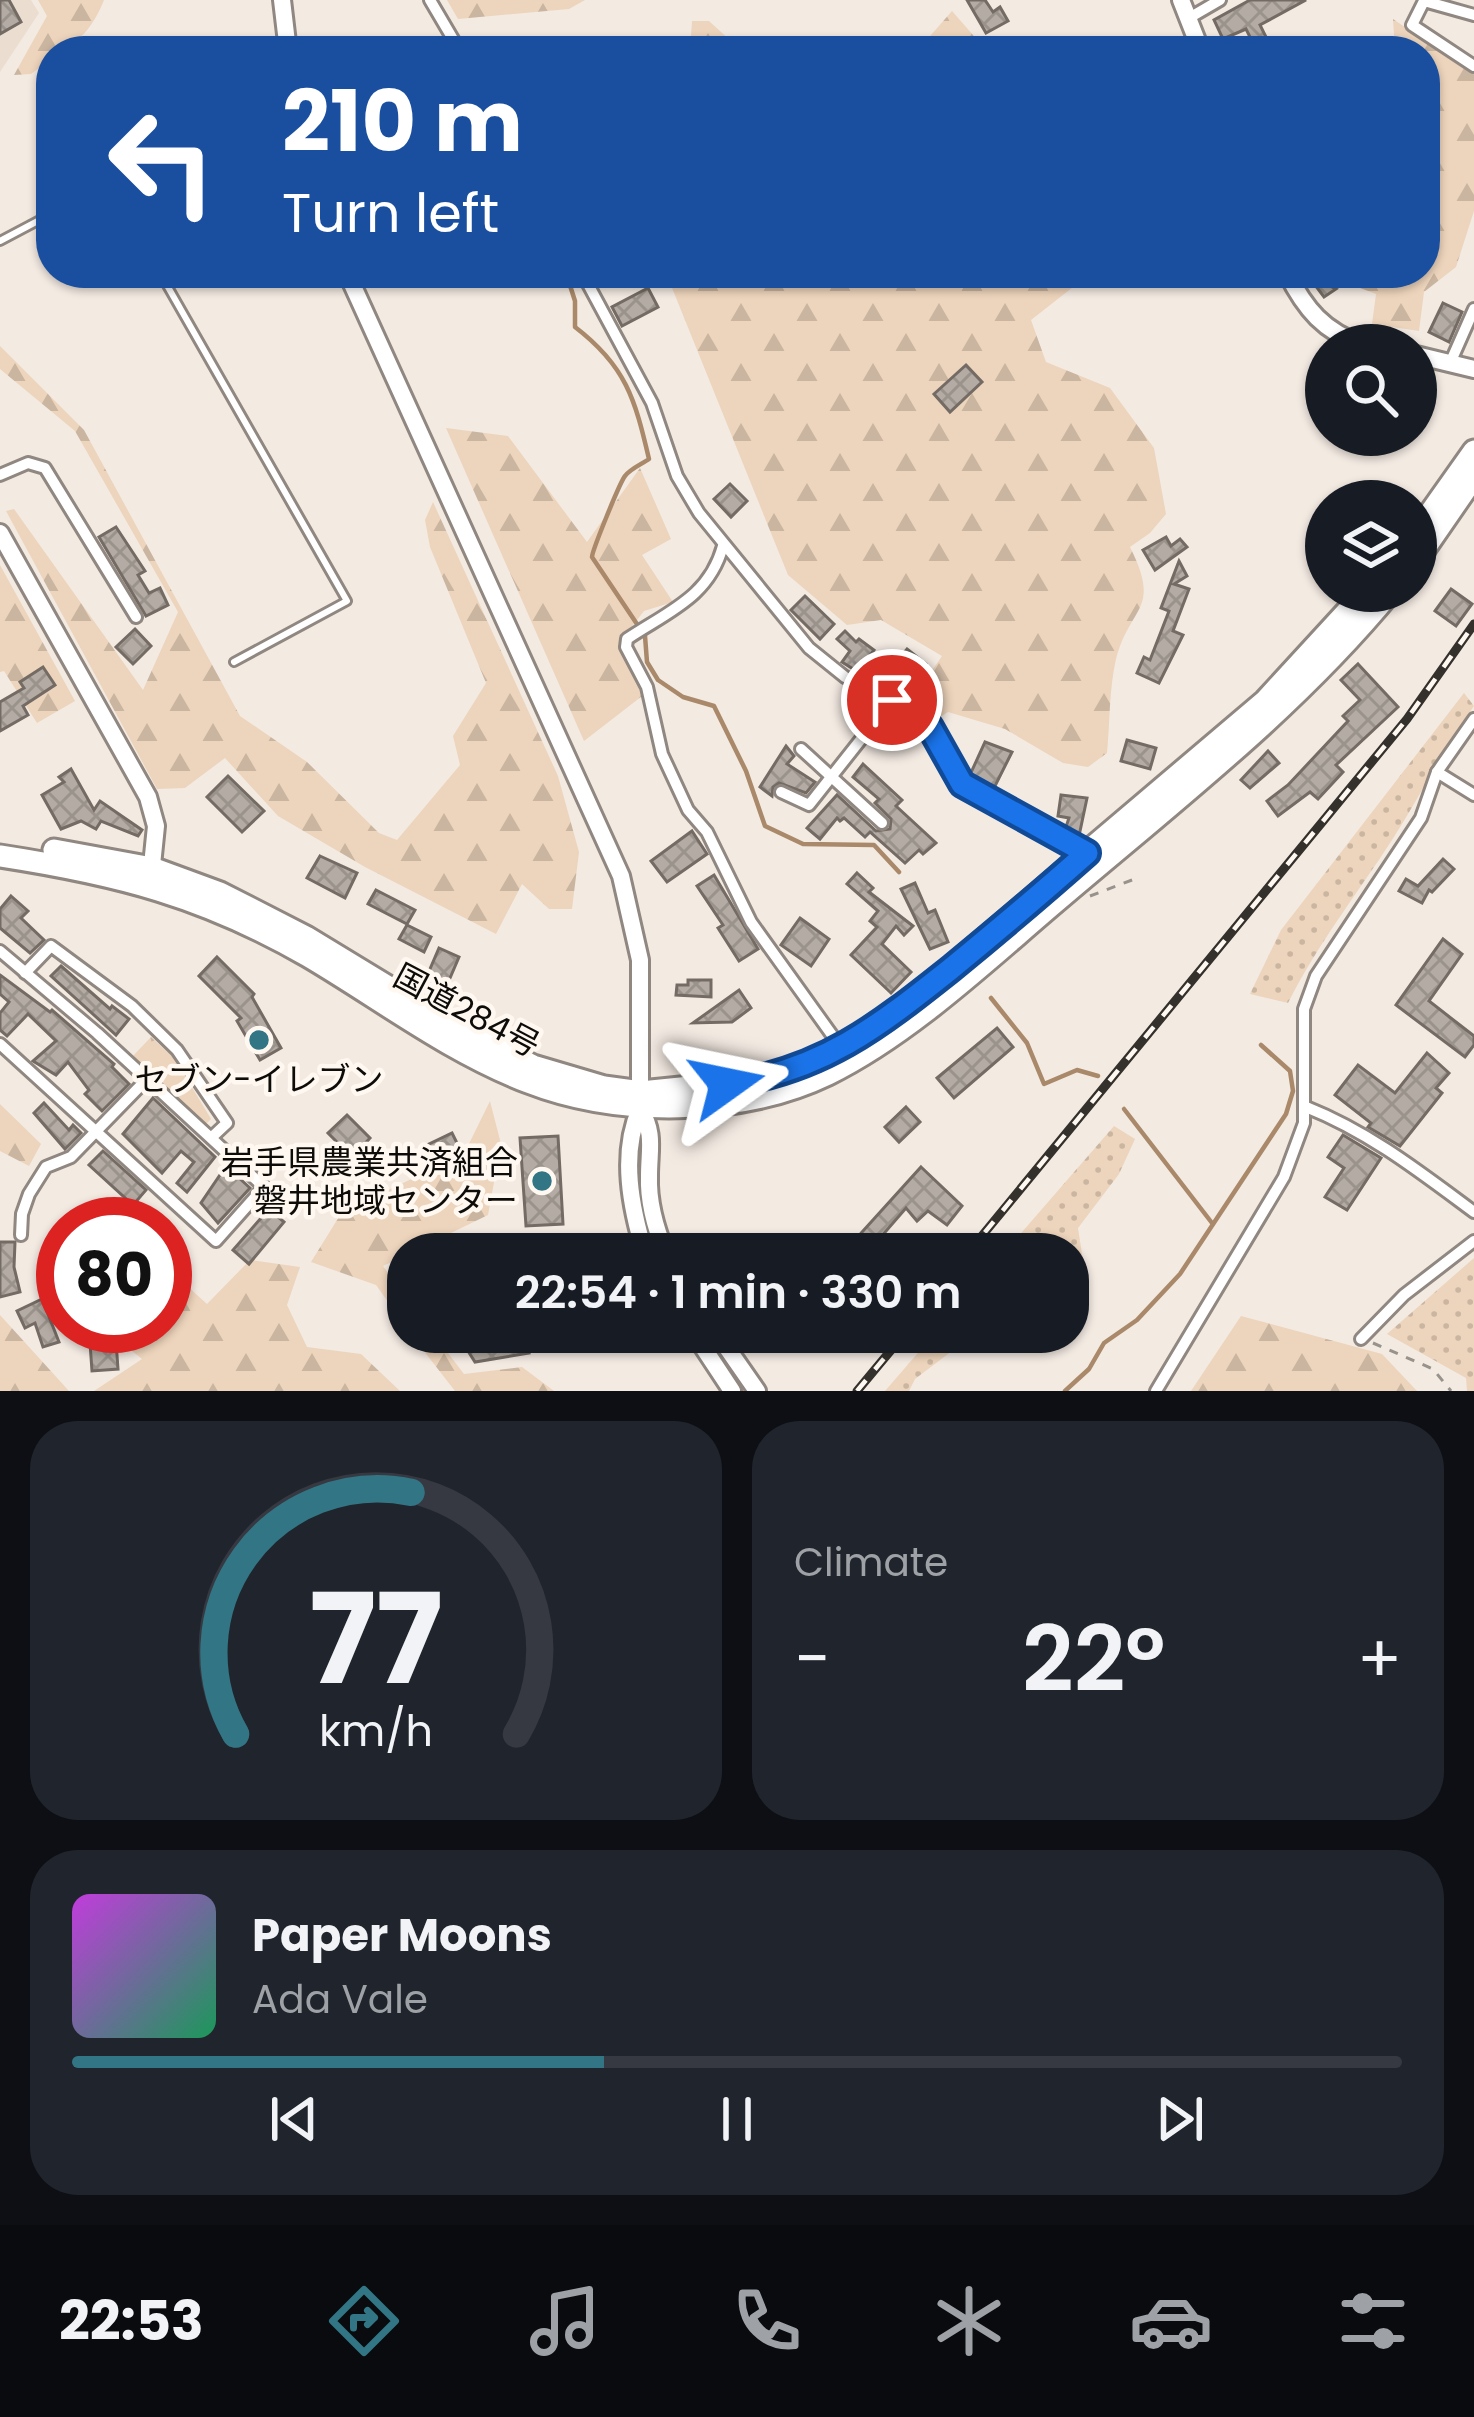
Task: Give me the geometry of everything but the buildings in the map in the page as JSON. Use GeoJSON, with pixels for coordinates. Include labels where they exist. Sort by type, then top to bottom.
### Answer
{"type":"FeatureCollection","features":[{"type":"Feature","properties":{"kind":"highway"},"geometry":{"type":"LineString","coordinates":[[1437,503],[1474,451]]}},
{"type":"Feature","properties":{"kind":"highway"},"geometry":{"type":"LineString","coordinates":[[1437,531],[1474,477]]}},
{"type":"Feature","properties":{"kind":"highway","name":"国道284号"},"geometry":{"type":"LineString","coordinates":[[0,844],[100,856],[151,876],[220,893],[306,937],[449,1024],[533,1066],[640,1100],[718,1106],[827,1075],[916,1016],[1064,894],[1095,858],[1265,701],[1347,612]]}},
{"type":"Feature","properties":{"kind":"highway","name":"国道284号"},"geometry":{"type":"LineString","coordinates":[[640,1100],[760,1080],[842,1048],[887,1021],[1299,693],[1374,612]]}},
{"type":"Feature","properties":{"kind":"highway","name":"国道284号"},"geometry":{"type":"LineString","coordinates":[[0,856],[151,876]]}},
{"type":"Feature","properties":{"kind":"street"},"geometry":{"type":"LineString","coordinates":[[282,0],[286,36]]}},
{"type":"Feature","properties":{"kind":"street"},"geometry":{"type":"LineString","coordinates":[[430,0],[451,36]]}},
{"type":"Feature","properties":{"kind":"street"},"geometry":{"type":"LineString","coordinates":[[1181,0],[1197,36]]}},
{"type":"Feature","properties":{"kind":"street"},"geometry":{"type":"LineString","coordinates":[[1189,18],[1220,0]]}},
{"type":"Feature","properties":{"kind":"street"},"geometry":{"type":"LineString","coordinates":[[1428,36],[1412,26],[1424,1],[1474,15]]}},
{"type":"Feature","properties":{"kind":"street"},"geometry":{"type":"LineString","coordinates":[[1440,44],[1474,66]]}},
{"type":"Feature","properties":{"kind":"street"},"geometry":{"type":"LineString","coordinates":[[354,288],[621,876],[640,960],[640,1100],[631,1128],[629,1162],[638,1233]]}},
{"type":"Feature","properties":{"kind":"street"},"geometry":{"type":"LineString","coordinates":[[590,288],[652,403],[677,476],[723,546],[809,648],[845,677],[892,700],[930,727],[962,784],[1095,858]]}},
{"type":"Feature","properties":{"kind":"street"},"geometry":{"type":"LineString","coordinates":[[1295,288],[1322,324]]}},
{"type":"Feature","properties":{"kind":"street"},"geometry":{"type":"LineString","coordinates":[[1451,361],[1474,309]]}},
{"type":"Feature","properties":{"kind":"street"},"geometry":{"type":"LineString","coordinates":[[1437,359],[1474,369]]}},
{"type":"Feature","properties":{"kind":"street"},"geometry":{"type":"LineString","coordinates":[[0,475],[28,463],[45,468],[136,617]]}},
{"type":"Feature","properties":{"kind":"street"},"geometry":{"type":"LineString","coordinates":[[0,532],[148,796],[156,826],[151,876]]}},
{"type":"Feature","properties":{"kind":"street"},"geometry":{"type":"LineString","coordinates":[[723,546],[716,572],[701,590],[627,639],[626,647],[647,687],[662,754],[688,810],[707,832],[751,922],[842,1048]]}},
{"type":"Feature","properties":{"kind":"street"},"geometry":{"type":"LineString","coordinates":[[781,792],[809,805],[892,700]]}},
{"type":"Feature","properties":{"kind":"street"},"geometry":{"type":"LineString","coordinates":[[1156,1391],[1284,1177],[1304,1124],[1304,1009],[1316,976],[1421,818],[1437,772],[1474,719]]}},
{"type":"Feature","properties":{"kind":"street"},"geometry":{"type":"LineString","coordinates":[[801,749],[882,823]]}},
{"type":"Feature","properties":{"kind":"street"},"geometry":{"type":"LineString","coordinates":[[1437,772],[1474,795]]}},
{"type":"Feature","properties":{"kind":"street"},"geometry":{"type":"LineString","coordinates":[[26,973],[51,946],[132,1006],[177,1050],[227,1123],[212,1138]]}},
{"type":"Feature","properties":{"kind":"street"},"geometry":{"type":"LineString","coordinates":[[0,951],[264,1187],[216,1241],[0,1044]]}},
{"type":"Feature","properties":{"kind":"street"},"geometry":{"type":"LineString","coordinates":[[21,1235],[22,1214],[46,1167],[71,1157],[147,1078]]}},
{"type":"Feature","properties":{"kind":"street"},"geometry":{"type":"LineString","coordinates":[[640,1100],[653,1135],[648,1178],[659,1233]]}},
{"type":"Feature","properties":{"kind":"street"},"geometry":{"type":"LineString","coordinates":[[1306,1107],[1387,1147],[1474,1212]]}},
{"type":"Feature","properties":{"kind":"street"},"geometry":{"type":"LineString","coordinates":[[1361,1339],[1404,1294],[1474,1241]]}},
{"type":"Feature","properties":{"kind":"street"},"geometry":{"type":"LineString","coordinates":[[707,1353],[731,1391]]}},
{"type":"Feature","properties":{"kind":"street"},"geometry":{"type":"LineString","coordinates":[[731,1353],[758,1391]]}},
{"type":"Feature","properties":{"kind":"lane"},"geometry":{"type":"LineString","coordinates":[[0,241],[36,222]]}},
{"type":"Feature","properties":{"kind":"lane"},"geometry":{"type":"LineString","coordinates":[[169,288],[346,601],[234,662]]}},
{"type":"Feature","properties":{"kind":"path"},"geometry":{"type":"LineString","coordinates":[[1064,894],[1090,896],[1139,877]]}},
{"type":"Feature","properties":{"kind":"path"},"geometry":{"type":"LineString","coordinates":[[1361,1339],[1433,1369],[1451,1391]]}},
{"type":"Feature","properties":{"kind":"shaded area"},"geometry":{"type":"Polygon","coordinates":[[[0,0],[31,0],[39,13],[0,72],[0,0]]]}},
{"type":"Feature","properties":{"kind":"green space"},"geometry":{"type":"Polygon","coordinates":[[[38,0],[104,0],[81,36],[36,36],[36,70],[14,75],[47,16],[38,0]]]}},
{"type":"Feature","properties":{"kind":"green space"},"geometry":{"type":"Polygon","coordinates":[[[447,0],[585,0],[569,9],[458,19],[447,0]]]}},
{"type":"Feature","properties":{"kind":"green space"},"geometry":{"type":"Polygon","coordinates":[[[952,11],[974,36],[930,36],[952,11]]]}},
{"type":"Feature","properties":{"kind":"green space"},"geometry":{"type":"Polygon","coordinates":[[[1393,19],[1418,36],[1394,36],[1393,19]]]}},
{"type":"Feature","properties":{"kind":"green space"},"geometry":{"type":"Polygon","coordinates":[[[692,21],[709,21],[726,36],[691,36],[692,21]]]}},
{"type":"Feature","properties":{"kind":"green space"},"geometry":{"type":"Polygon","coordinates":[[[1440,51],[1474,74],[1474,211],[1456,267],[1440,280],[1440,51]]]}},
{"type":"Feature","properties":{"kind":"green space"},"geometry":{"type":"Polygon","coordinates":[[[672,288],[1072,288],[1031,320],[1046,362],[1110,388],[1154,448],[1166,514],[1130,547],[1143,596],[1116,659],[1107,753],[1088,767],[1063,763],[1005,729],[948,712],[934,721],[918,691],[942,656],[881,620],[847,625],[788,575],[672,288]]]}},
{"type":"Feature","properties":{"kind":"green space"},"geometry":{"type":"Polygon","coordinates":[[[1360,288],[1429,288],[1424,292],[1420,324],[1372,324],[1376,294],[1360,288]]]}},
{"type":"Feature","properties":{"kind":"green space"},"geometry":{"type":"Polygon","coordinates":[[[0,346],[84,430],[240,716],[307,762],[379,833],[397,840],[460,765],[453,736],[486,683],[430,547],[425,520],[433,502],[558,776],[579,852],[572,909],[549,909],[522,884],[496,934],[278,816],[225,758],[185,788],[157,789],[6,511],[14,509],[143,690],[178,612],[75,431],[0,369],[0,346]]]}},
{"type":"Feature","properties":{"kind":"green space"},"geometry":{"type":"Polygon","coordinates":[[[446,428],[508,436],[587,542],[640,468],[671,539],[642,555],[673,602],[644,611],[619,643],[646,693],[584,741],[446,428]]]}},
{"type":"Feature","properties":{"kind":"green space"},"geometry":{"type":"Polygon","coordinates":[[[0,565],[75,701],[37,723],[4,671],[0,672],[0,565]]]}},
{"type":"Feature","properties":{"kind":"green space"},"geometry":{"type":"Polygon","coordinates":[[[1464,693],[1474,706],[1288,1003],[1250,994],[1281,930],[1464,693]]]}},
{"type":"Feature","properties":{"kind":"green space"},"geometry":{"type":"Polygon","coordinates":[[[151,1037],[175,1059],[211,1119],[205,1125],[131,1058],[151,1037]]]}},
{"type":"Feature","properties":{"kind":"green space"},"geometry":{"type":"Polygon","coordinates":[[[490,1101],[501,1144],[488,1215],[451,1233],[387,1233],[387,1264],[383,1266],[387,1300],[376,1285],[311,1262],[342,1212],[464,1154],[490,1101]]]}},
{"type":"Feature","properties":{"kind":"green space"},"geometry":{"type":"Polygon","coordinates":[[[0,1104],[41,1144],[29,1166],[0,1151],[0,1104]]]}},
{"type":"Feature","properties":{"kind":"green space"},"geometry":{"type":"Polygon","coordinates":[[[1114,1126],[1135,1139],[1119,1174],[1079,1233],[1021,1233],[1114,1126]]]}},
{"type":"Feature","properties":{"kind":"green space"},"geometry":{"type":"Polygon","coordinates":[[[1474,1258],[1474,1391],[1467,1391],[1466,1378],[1387,1334],[1474,1258]]]}},
{"type":"Feature","properties":{"kind":"green space"},"geometry":{"type":"Polygon","coordinates":[[[250,1260],[300,1267],[287,1305],[307,1347],[361,1354],[400,1391],[94,1391],[142,1359],[135,1353],[192,1353],[192,1290],[207,1304],[250,1260]]]}},
{"type":"Feature","properties":{"kind":"green space"},"geometry":{"type":"Polygon","coordinates":[[[0,1315],[69,1391],[0,1391],[0,1315]]]}},
{"type":"Feature","properties":{"kind":"green space"},"geometry":{"type":"Polygon","coordinates":[[[1241,1316],[1382,1354],[1417,1391],[1191,1391],[1241,1316]]]}},
{"type":"Feature","properties":{"kind":"green space"},"geometry":{"type":"Polygon","coordinates":[[[425,1353],[448,1353],[464,1374],[522,1367],[554,1391],[455,1391],[425,1353]]]}},
{"type":"Feature","properties":{"kind":"green space"},"geometry":{"type":"Polygon","coordinates":[[[918,1353],[949,1353],[915,1379],[909,1391],[885,1391],[918,1353]]]}},
{"type":"Feature","properties":{"kind":"waterway"},"geometry":{"type":"LineString","coordinates":[[571,288],[575,327],[606,356],[626,385],[649,459],[625,476],[592,557],[645,636],[647,662],[658,680],[683,697],[714,706],[746,771],[765,826],[803,844],[874,845],[899,872]]}},
{"type":"Feature","properties":{"kind":"waterway"},"geometry":{"type":"LineString","coordinates":[[991,998],[1027,1043],[1044,1084],[1077,1070],[1098,1076]]}},
{"type":"Feature","properties":{"kind":"waterway"},"geometry":{"type":"LineString","coordinates":[[1065,1391],[1089,1369],[1104,1343],[1137,1320],[1180,1274],[1286,1114],[1293,1091],[1290,1071],[1261,1045]]}},
{"type":"Feature","properties":{"kind":"waterway"},"geometry":{"type":"LineString","coordinates":[[1124,1109],[1212,1223]]}},
{"type":"Feature","properties":{"kind":"railway"},"geometry":{"type":"LineString","coordinates":[[984,1233],[1407,719],[1474,624]]}},
{"type":"Feature","properties":{"kind":"railway"},"geometry":{"type":"LineString","coordinates":[[857,1391],[889,1353]]}},
{"type":"Feature","properties":{"kind":"place","name":"セブン-イレブン"},"geometry":{"type":"Point","coordinates":[259,1040]}},
{"type":"Feature","properties":{"kind":"place","name":"岩手県農業共済組合 磐井地域センター"},"geometry":{"type":"Point","coordinates":[542,1181]}},
{"type":"Feature","properties":{"kind":"route"},"geometry":{"type":"LineString","coordinates":[[727,1084],[760,1080],[816,1062],[887,1021],[1087,853],[962,784],[930,727],[892,700]]}}]}
